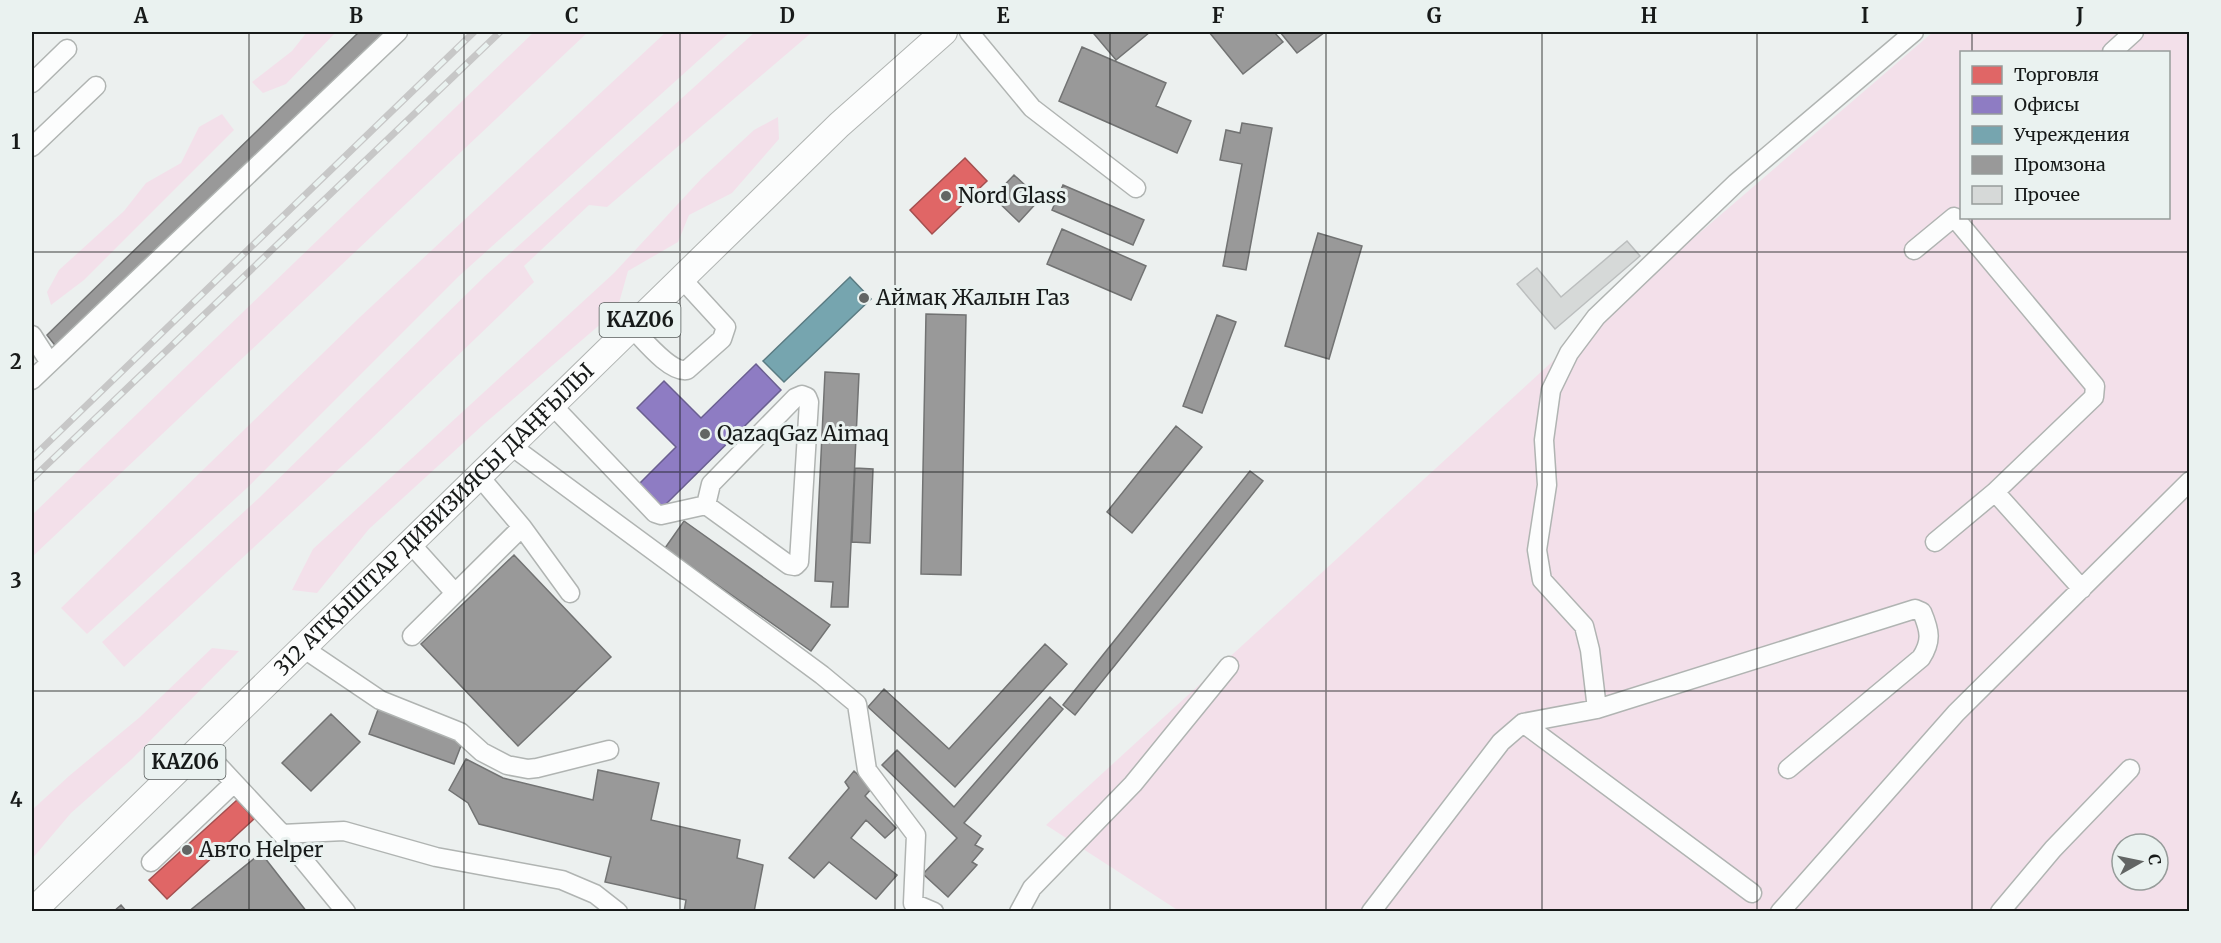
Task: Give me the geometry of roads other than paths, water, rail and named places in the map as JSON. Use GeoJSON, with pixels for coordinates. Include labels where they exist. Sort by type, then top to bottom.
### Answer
{"type":"FeatureCollection","features":[{"type":"Feature","properties":{"kind":"highway","name":"312 АТҚЫШТАР ДИВИЗИЯСЫ ДАҢҒЫЛЫ"},"geometry":{"type":"LineString","coordinates":[[42,908],[201,747],[839,125],[944,32]]}},
{"type":"Feature","properties":{"kind":"lane"},"geometry":{"type":"LineString","coordinates":[[32,380],[398,32]]}},
{"type":"Feature","properties":{"kind":"lane"},"geometry":{"type":"LineString","coordinates":[[969,32],[1032,108],[1136,188]]}},
{"type":"Feature","properties":{"kind":"lane"},"geometry":{"type":"LineString","coordinates":[[1597,709],[1590,650],[1584,626],[1542,580],[1537,550],[1547,485],[1544,440],[1551,390],[1569,353],[1596,317],[1736,183],[1914,32]]}},
{"type":"Feature","properties":{"kind":"lane"},"geometry":{"type":"LineString","coordinates":[[2113,51],[2134,32]]}},
{"type":"Feature","properties":{"kind":"lane"},"geometry":{"type":"LineString","coordinates":[[32,83],[67,49]]}},
{"type":"Feature","properties":{"kind":"lane"},"geometry":{"type":"LineString","coordinates":[[32,147],[96,86]]}},
{"type":"Feature","properties":{"kind":"lane"},"geometry":{"type":"LineString","coordinates":[[1914,250],[1958,213]]}},
{"type":"Feature","properties":{"kind":"lane"},"geometry":{"type":"LineString","coordinates":[[1935,542],[1995,492],[2094,397],[2095,386],[1963,219]]}},
{"type":"Feature","properties":{"kind":"lane"},"geometry":{"type":"LineString","coordinates":[[632,328],[672,367],[681,371],[687,370],[722,339],[726,327],[682,279]]}},
{"type":"Feature","properties":{"kind":"lane"},"geometry":{"type":"LineString","coordinates":[[32,335],[50,363]]}},
{"type":"Feature","properties":{"kind":"lane"},"geometry":{"type":"LineString","coordinates":[[552,405],[655,513],[661,516],[706,505],[789,565],[795,566],[799,562],[809,402],[807,397],[802,395],[795,398],[711,484],[706,505]]}},
{"type":"Feature","properties":{"kind":"lane"},"geometry":{"type":"LineString","coordinates":[[510,445],[812,668],[857,704],[867,770],[916,835],[913,903],[924,909]]}},
{"type":"Feature","properties":{"kind":"lane"},"geometry":{"type":"LineString","coordinates":[[479,476],[522,527],[570,593]]}},
{"type":"Feature","properties":{"kind":"lane"},"geometry":{"type":"LineString","coordinates":[[1780,912],[1956,713],[2190,481]]}},
{"type":"Feature","properties":{"kind":"lane"},"geometry":{"type":"LineString","coordinates":[[1995,492],[2082,589]]}},
{"type":"Feature","properties":{"kind":"lane"},"geometry":{"type":"LineString","coordinates":[[412,636],[522,527]]}},
{"type":"Feature","properties":{"kind":"lane"},"geometry":{"type":"LineString","coordinates":[[410,543],[455,593]]}},
{"type":"Feature","properties":{"kind":"lane"},"geometry":{"type":"LineString","coordinates":[[1371,912],[1501,742],[1523,723],[1597,709],[1915,609],[1922,612],[1930,629],[1929,646],[1920,658],[1788,769]]}},
{"type":"Feature","properties":{"kind":"lane"},"geometry":{"type":"LineString","coordinates":[[303,648],[380,700],[460,732],[482,752],[507,765],[528,769],[537,768],[609,750]]}},
{"type":"Feature","properties":{"kind":"lane"},"geometry":{"type":"LineString","coordinates":[[1019,912],[1032,888],[1133,784],[1229,666]]}},
{"type":"Feature","properties":{"kind":"lane"},"geometry":{"type":"LineString","coordinates":[[1523,723],[1752,893]]}},
{"type":"Feature","properties":{"kind":"lane"},"geometry":{"type":"LineString","coordinates":[[201,747],[282,834],[346,912]]}},
{"type":"Feature","properties":{"kind":"lane"},"geometry":{"type":"LineString","coordinates":[[2000,912],[2053,849],[2130,770]]}},
{"type":"Feature","properties":{"kind":"lane"},"geometry":{"type":"LineString","coordinates":[[151,862],[234,783]]}},
{"type":"Feature","properties":{"kind":"lane"},"geometry":{"type":"LineString","coordinates":[[282,834],[344,831],[436,857],[562,880],[595,894],[618,912]]}},
{"type":"Feature","properties":{"kind":"railway"},"geometry":{"type":"LineString","coordinates":[[32,458],[474,32]]}},
{"type":"Feature","properties":{"kind":"railway"},"geometry":{"type":"LineString","coordinates":[[32,479],[500,32]]}},
{"type":"Feature","properties":{"kind":"place","name":"Nord Glass"},"geometry":{"type":"Point","coordinates":[946,196]}},
{"type":"Feature","properties":{"kind":"place","name":"Аймақ Жалын Газ"},"geometry":{"type":"Point","coordinates":[864,298]}},
{"type":"Feature","properties":{"kind":"place","name":"QazaqGaz Aimaq"},"geometry":{"type":"Point","coordinates":[705,434]}},
{"type":"Feature","properties":{"kind":"place","name":"Авто Helper"},"geometry":{"type":"Point","coordinates":[187,850]}}]}
